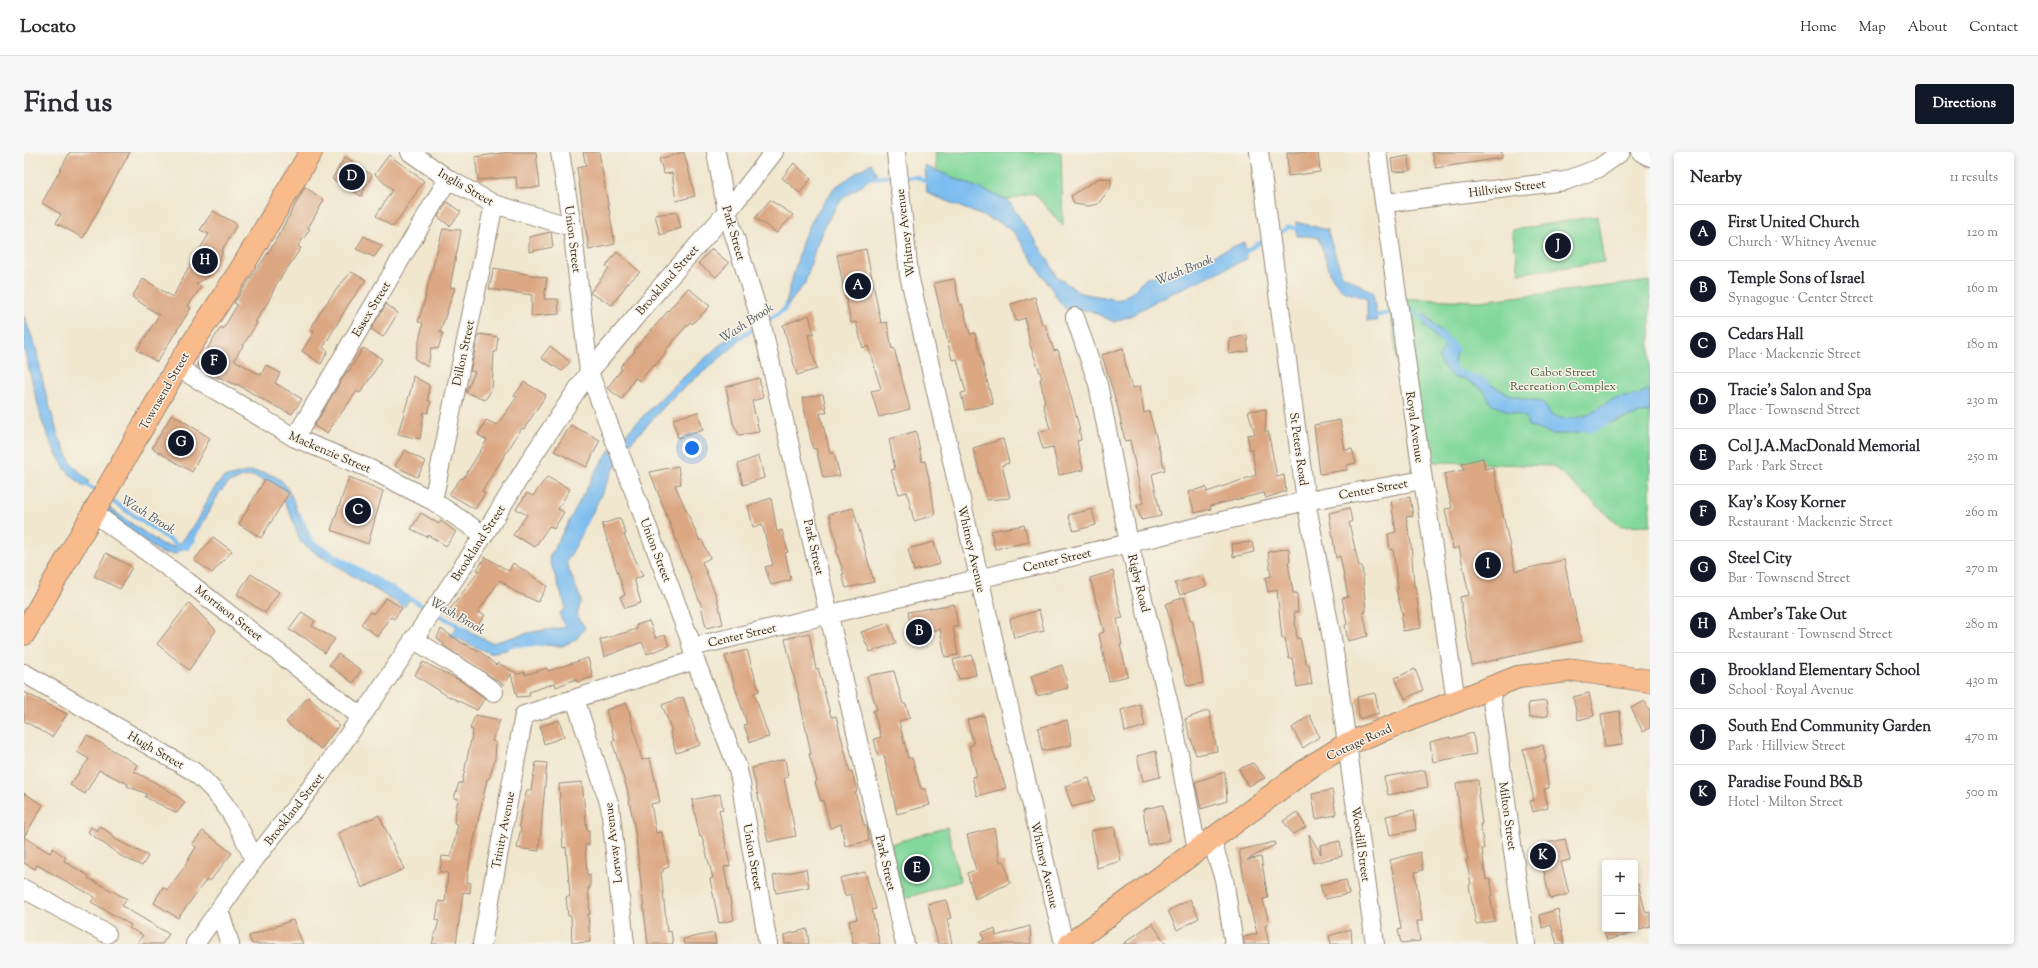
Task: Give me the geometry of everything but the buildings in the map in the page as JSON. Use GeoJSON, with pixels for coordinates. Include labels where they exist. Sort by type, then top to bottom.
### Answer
{"type":"FeatureCollection","features":[{"type":"Feature","properties":{"kind":"main road","name":"Townsend Street"},"geometry":{"type":"LineString","coordinates":[[24,634],[177,367],[241,269],[311,152]]}},
{"type":"Feature","properties":{"kind":"main road","name":"Cottage Road"},"geometry":{"type":"LineString","coordinates":[[1070,944],[1310,767],[1347,744],[1518,676],[1575,670],[1650,681]]}},
{"type":"Feature","properties":{"kind":"street","name":"Inglis Street"},"geometry":{"type":"LineString","coordinates":[[410,152],[448,179],[494,204],[572,227]]}},
{"type":"Feature","properties":{"kind":"street","name":"Union Street"},"geometry":{"type":"LineString","coordinates":[[560,152],[572,227],[589,372],[739,774],[768,944]]}},
{"type":"Feature","properties":{"kind":"street","name":"Park Street"},"geometry":{"type":"LineString","coordinates":[[716,152],[727,212],[761,321],[905,944]]}},
{"type":"Feature","properties":{"kind":"street","name":"Brookland Street"},"geometry":{"type":"LineString","coordinates":[[195,944],[254,860],[319,777],[361,717],[484,535],[536,451],[589,372],[659,289],[727,212],[774,152]]}},
{"type":"Feature","properties":{"kind":"street","name":"Whitney Avenue"},"geometry":{"type":"LineString","coordinates":[[896,152],[909,275],[978,579],[1064,944]]}},
{"type":"Feature","properties":{"kind":"street","name":"St Peters Road"},"geometry":{"type":"LineString","coordinates":[[1258,152],[1306,501],[1333,644],[1347,744]]}},
{"type":"Feature","properties":{"kind":"street","name":"Royal Avenue"},"geometry":{"type":"LineString","coordinates":[[1377,152],[1456,701]]}},
{"type":"Feature","properties":{"kind":"street","name":"Hillview Street"},"geometry":{"type":"LineString","coordinates":[[1384,203],[1565,181],[1592,171],[1621,152]]}},
{"type":"Feature","properties":{"kind":"street"},"geometry":{"type":"LineString","coordinates":[[1641,152],[1650,157]]}},
{"type":"Feature","properties":{"kind":"street","name":"Essex Street"},"geometry":{"type":"LineString","coordinates":[[295,438],[448,179]]}},
{"type":"Feature","properties":{"kind":"street","name":"Dillon Street"},"geometry":{"type":"LineString","coordinates":[[433,501],[494,204]]}},
{"type":"Feature","properties":{"kind":"street","name":"Rigby Road"},"geometry":{"type":"LineString","coordinates":[[1075,317],[1098,384],[1129,543],[1204,845],[1224,880],[1234,944]]}},
{"type":"Feature","properties":{"kind":"street","name":"Mackenzie Street"},"geometry":{"type":"LineString","coordinates":[[177,367],[295,438],[368,468],[433,501],[484,535]]}},
{"type":"Feature","properties":{"kind":"street","name":"Center Street"},"geometry":{"type":"LineString","coordinates":[[524,715],[575,699],[694,653],[829,614],[1306,501],[1423,480]]}},
{"type":"Feature","properties":{"kind":"street","name":"Morrison Street"},"geometry":{"type":"LineString","coordinates":[[101,502],[166,567],[188,582],[361,717]]}},
{"type":"Feature","properties":{"kind":"street"},"geometry":{"type":"LineString","coordinates":[[413,639],[473,676],[494,692]]}},
{"type":"Feature","properties":{"kind":"street","name":"Hugh Street"},"geometry":{"type":"LineString","coordinates":[[24,673],[193,771],[211,786],[226,804],[254,860]]}},
{"type":"Feature","properties":{"kind":"street","name":"Milton Street"},"geometry":{"type":"LineString","coordinates":[[1490,687],[1526,944]]}},
{"type":"Feature","properties":{"kind":"street","name":"Lorway Avenue"},"geometry":{"type":"LineString","coordinates":[[575,699],[610,806],[624,944]]}},
{"type":"Feature","properties":{"kind":"street","name":"Trinity Avenue"},"geometry":{"type":"LineString","coordinates":[[482,944],[524,715]]}},
{"type":"Feature","properties":{"kind":"street","name":"Woodill Street"},"geometry":{"type":"LineString","coordinates":[[1347,744],[1375,944]]}},
{"type":"Feature","properties":{"kind":"street"},"geometry":{"type":"LineString","coordinates":[[24,889],[107,934]]}},
{"type":"Feature","properties":{"kind":"street"},"geometry":{"type":"LineString","coordinates":[[217,912],[221,916],[230,944]]}},
{"type":"Feature","properties":{"kind":"green space"},"geometry":{"type":"Polygon","coordinates":[[[935,152],[1061,152],[1063,226],[1034,193],[1008,200],[937,171],[935,152]]]}},
{"type":"Feature","properties":{"kind":"green space"},"geometry":{"type":"Polygon","coordinates":[[[1597,216],[1604,262],[1519,273],[1512,230],[1597,216]]]}},
{"type":"Feature","properties":{"kind":"green space","name":"Cabot Street Recreation Complex"},"geometry":{"type":"Polygon","coordinates":[[[1650,281],[1650,525],[1620,526],[1553,466],[1413,461],[1388,298],[1480,301],[1650,281]]]}},
{"type":"Feature","properties":{"kind":"green space"},"geometry":{"type":"Polygon","coordinates":[[[947,827],[960,881],[902,899],[891,844],[947,827]]]}},
{"type":"Feature","properties":{"kind":"water"},"geometry":{"type":"Polygon","coordinates":[[[871,163],[877,174],[842,199],[826,223],[816,246],[805,283],[784,310],[803,239],[815,215],[834,188],[871,163]]]}},
{"type":"Feature","properties":{"kind":"water"},"geometry":{"type":"Polygon","coordinates":[[[925,166],[1008,200],[1050,263],[1056,276],[1080,293],[1119,300],[1131,293],[1147,277],[1168,275],[1244,242],[1247,259],[1161,298],[1132,315],[1114,322],[1089,310],[1068,311],[1060,302],[1015,233],[1002,224],[927,193],[925,166]]]}},
{"type":"Feature","properties":{"kind":"water"},"geometry":{"type":"Polygon","coordinates":[[[1296,222],[1327,230],[1342,275],[1373,292],[1377,321],[1367,321],[1367,299],[1343,291],[1331,275],[1318,237],[1297,236],[1296,222]]]}},
{"type":"Feature","properties":{"kind":"water"},"geometry":{"type":"Polygon","coordinates":[[[1424,313],[1456,348],[1453,370],[1485,381],[1506,393],[1525,399],[1542,401],[1552,416],[1568,419],[1585,416],[1613,399],[1637,395],[1650,389],[1650,411],[1572,434],[1552,434],[1528,426],[1526,417],[1500,408],[1491,403],[1483,390],[1465,379],[1453,377],[1443,367],[1438,358],[1445,347],[1425,326],[1424,313]]]}},
{"type":"Feature","properties":{"kind":"water"},"geometry":{"type":"Polygon","coordinates":[[[24,316],[36,348],[45,391],[59,438],[71,463],[89,481],[84,487],[66,470],[54,450],[42,421],[24,349],[24,316]]]}},
{"type":"Feature","properties":{"kind":"water"},"geometry":{"type":"Polygon","coordinates":[[[738,329],[737,344],[674,396],[623,451],[618,442],[668,391],[738,329]]]}},
{"type":"Feature","properties":{"kind":"water"},"geometry":{"type":"Polygon","coordinates":[[[611,449],[618,462],[580,538],[566,562],[581,600],[577,615],[585,628],[575,640],[562,646],[515,643],[506,650],[489,653],[450,635],[458,625],[492,643],[532,632],[566,627],[559,614],[566,608],[549,558],[596,471],[611,449]]]}},
{"type":"Feature","properties":{"kind":"water"},"geometry":{"type":"Polygon","coordinates":[[[250,471],[261,472],[277,477],[288,489],[303,530],[312,542],[410,599],[404,607],[317,554],[300,541],[291,515],[281,495],[269,483],[254,476],[243,477],[229,483],[219,493],[192,543],[175,554],[161,553],[106,513],[109,508],[161,544],[174,547],[183,540],[198,520],[211,493],[223,478],[250,471]]]}},
{"type":"Feature","properties":{"kind":"waterway","name":"Wash Brook"},"geometry":{"type":"LineString","coordinates":[[868,178],[895,176]]}},
{"type":"Feature","properties":{"kind":"waterway","name":"Wash Brook"},"geometry":{"type":"LineString","coordinates":[[904,177],[916,177],[929,183]]}},
{"type":"Feature","properties":{"kind":"waterway","name":"Wash Brook"},"geometry":{"type":"LineString","coordinates":[[1275,235],[1289,227],[1300,229]]}},
{"type":"Feature","properties":{"kind":"waterway","name":"Wash Brook"},"geometry":{"type":"LineString","coordinates":[[1242,253],[1265,240]]}},
{"type":"Feature","properties":{"kind":"waterway","name":"Wash Brook"},"geometry":{"type":"LineString","coordinates":[[766,321],[784,310],[786,306]]}},
{"type":"Feature","properties":{"kind":"waterway","name":"Wash Brook"},"geometry":{"type":"LineString","coordinates":[[1404,311],[1413,310],[1427,322]]}},
{"type":"Feature","properties":{"kind":"waterway","name":"Wash Brook"},"geometry":{"type":"LineString","coordinates":[[1373,316],[1396,312]]}},
{"type":"Feature","properties":{"kind":"waterway","name":"Wash Brook"},"geometry":{"type":"LineString","coordinates":[[734,341],[757,327]]}},
{"type":"Feature","properties":{"kind":"waterway","name":"Wash Brook"},"geometry":{"type":"LineString","coordinates":[[1442,333],[1456,348],[1456,352]]}},
{"type":"Feature","properties":{"kind":"waterway","name":"Wash Brook"},"geometry":{"type":"LineString","coordinates":[[1454,365],[1453,370],[1485,381],[1488,384]]}},
{"type":"Feature","properties":{"kind":"waterway","name":"Wash Brook"},"geometry":{"type":"LineString","coordinates":[[1581,430],[1592,430],[1607,423]]}},
{"type":"Feature","properties":{"kind":"waterway","name":"Wash Brook"},"geometry":{"type":"LineString","coordinates":[[82,482],[98,492]]}},
{"type":"Feature","properties":{"kind":"waterway","name":"Wash Brook"},"geometry":{"type":"LineString","coordinates":[[109,499],[176,544],[187,548],[194,540]]}},
{"type":"Feature","properties":{"kind":"waterway","name":"Wash Brook"},"geometry":{"type":"LineString","coordinates":[[299,514],[312,542],[430,610]]}},
{"type":"Feature","properties":{"kind":"waterway","name":"Wash Brook"},"geometry":{"type":"LineString","coordinates":[[437,614],[463,628]]}},
{"type":"Feature","properties":{"kind":"waterway","name":"Wash Brook"},"geometry":{"type":"LineString","coordinates":[[505,646],[542,644]]}},
{"type":"Feature","properties":{"kind":"place","name":"Tracie's Salon and Spa"},"geometry":{"type":"Point","coordinates":[352,177]}},
{"type":"Feature","properties":{"kind":"place","name":"South End Community Garden"},"geometry":{"type":"Point","coordinates":[1558,246]}},
{"type":"Feature","properties":{"kind":"place","name":"Amber's Take Out"},"geometry":{"type":"Point","coordinates":[205,261]}},
{"type":"Feature","properties":{"kind":"place","name":"First United Church"},"geometry":{"type":"Point","coordinates":[858,286]}},
{"type":"Feature","properties":{"kind":"place","name":"Kay's Kosy Korner"},"geometry":{"type":"Point","coordinates":[214,362]}},
{"type":"Feature","properties":{"kind":"place","name":"Steel City"},"geometry":{"type":"Point","coordinates":[181,443]}},
{"type":"Feature","properties":{"kind":"place","name":"Cedars Hall"},"geometry":{"type":"Point","coordinates":[358,511]}},
{"type":"Feature","properties":{"kind":"place","name":"Brookland Elementary School"},"geometry":{"type":"Point","coordinates":[1488,565]}},
{"type":"Feature","properties":{"kind":"place","name":"Temple Sons of Israel"},"geometry":{"type":"Point","coordinates":[919,632]}},
{"type":"Feature","properties":{"kind":"place","name":"Paradise Found B&B"},"geometry":{"type":"Point","coordinates":[1543,856]}},
{"type":"Feature","properties":{"kind":"place","name":"Col J.A.MacDonald Memorial"},"geometry":{"type":"Point","coordinates":[917,869]}}]}
